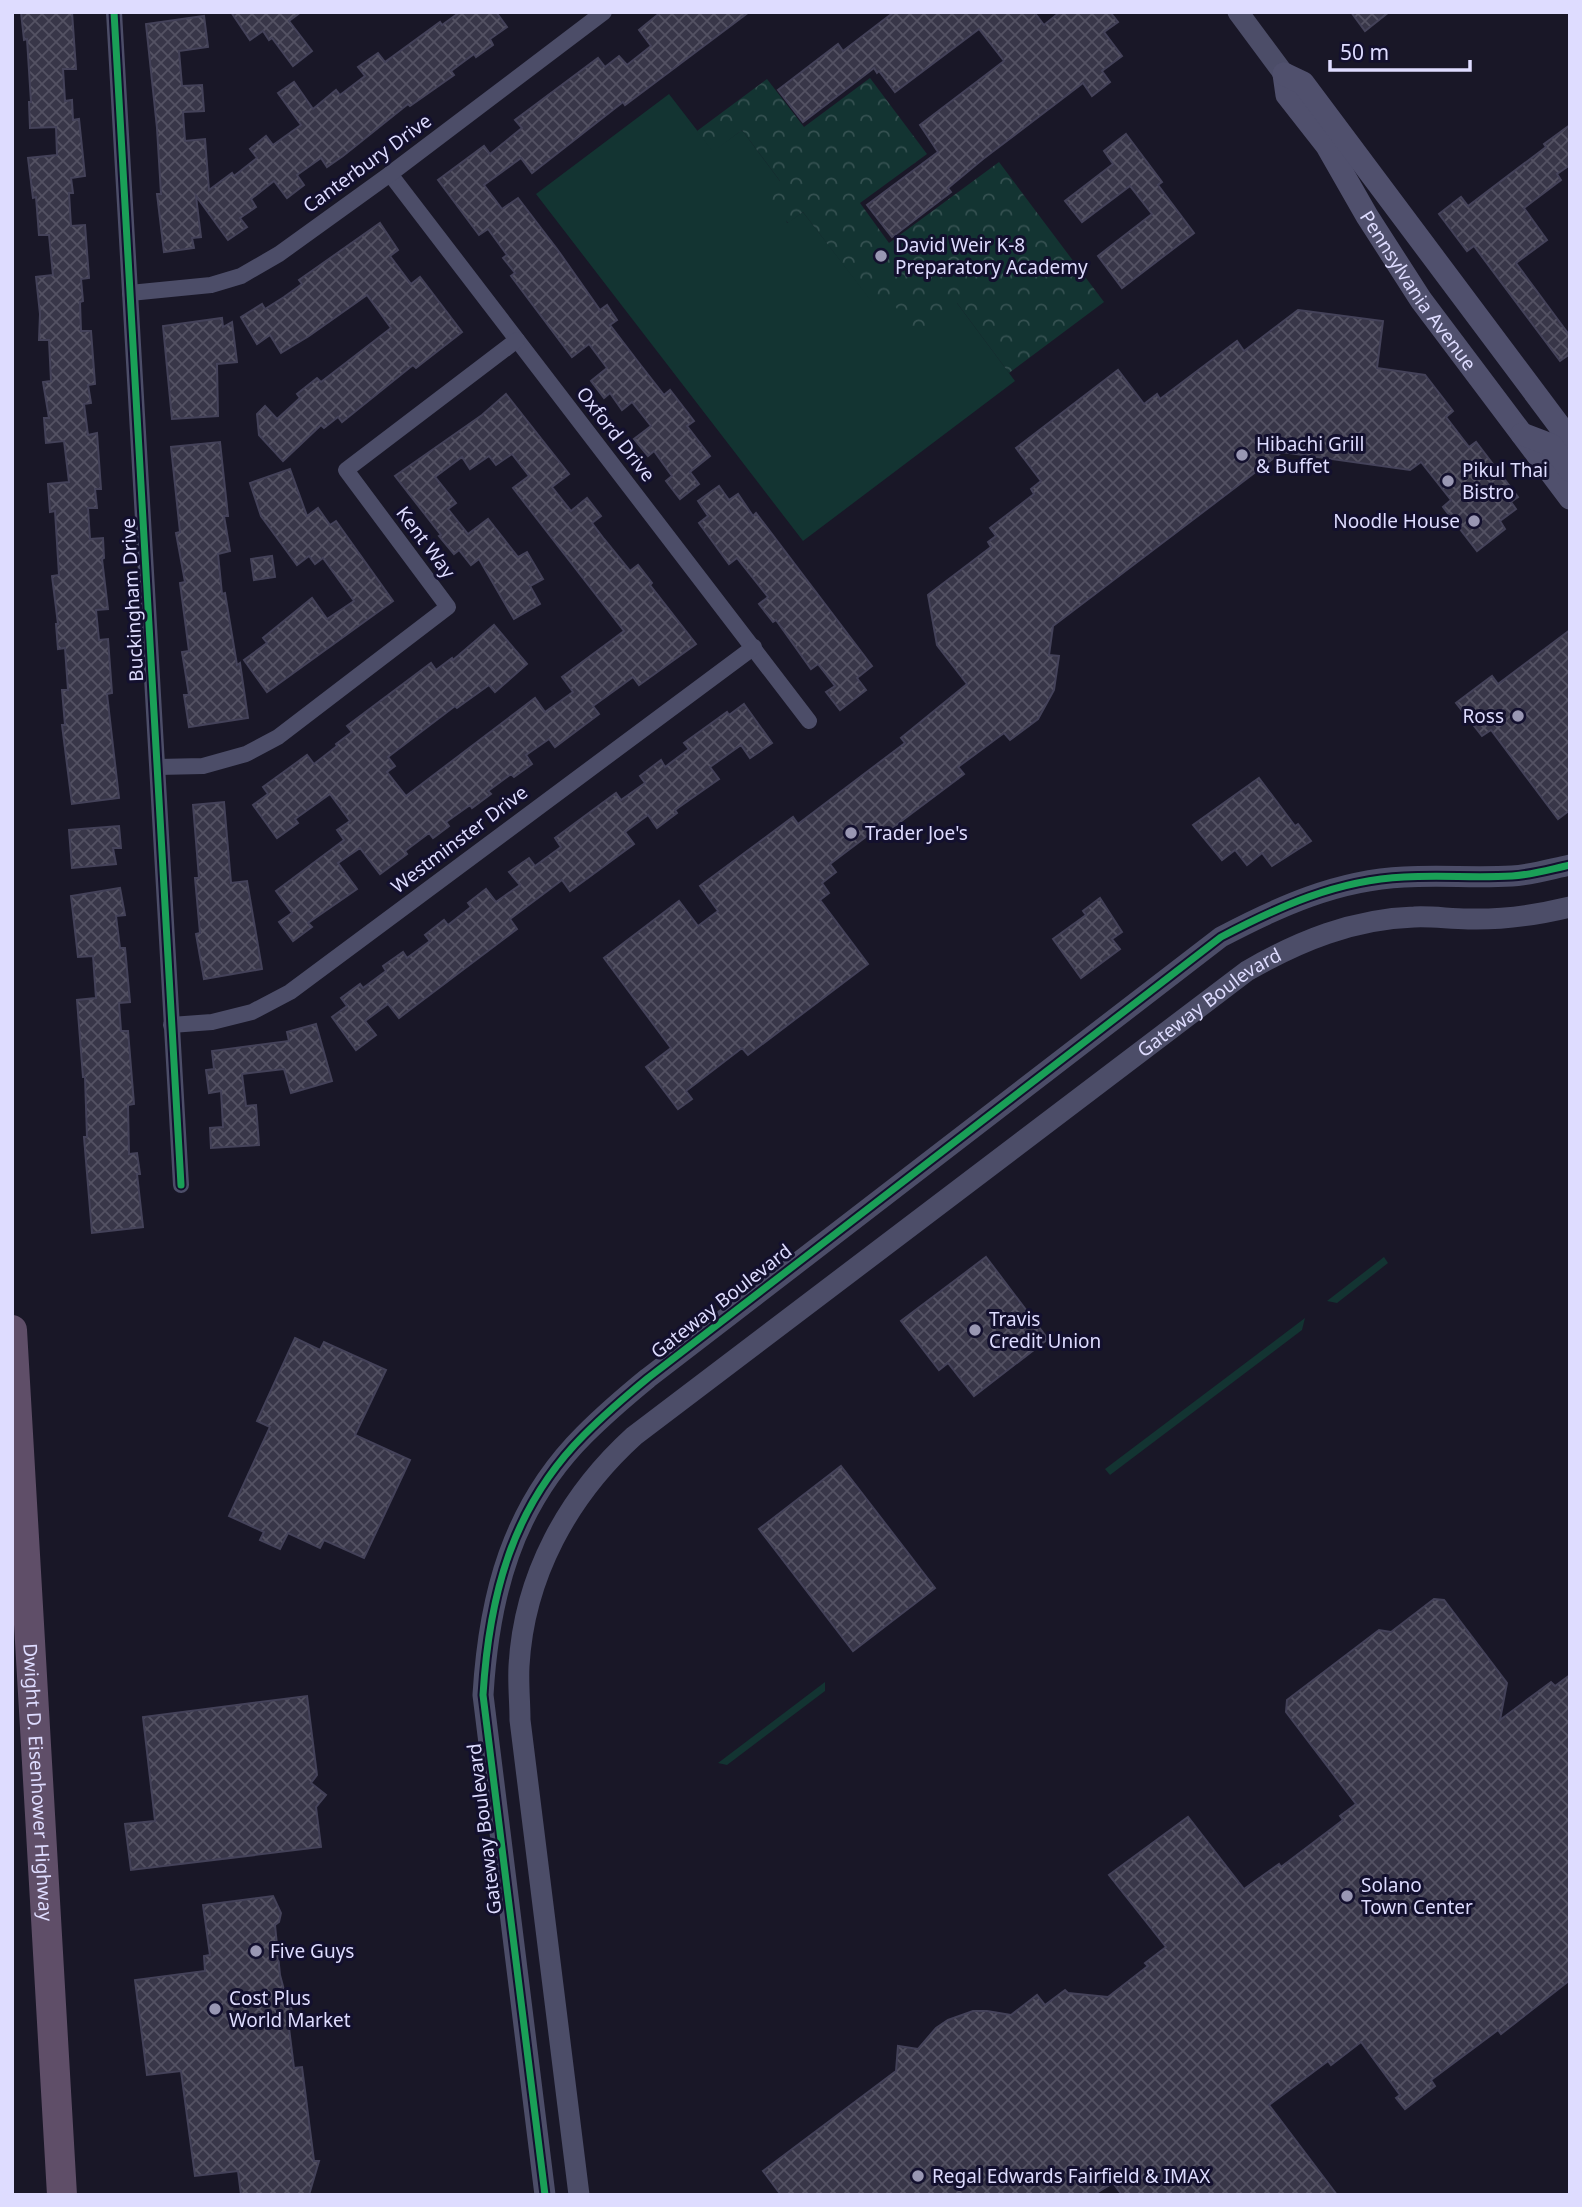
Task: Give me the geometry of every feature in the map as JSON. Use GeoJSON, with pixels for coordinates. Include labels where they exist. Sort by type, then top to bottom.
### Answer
{"type":"FeatureCollection","features":[{"type":"Feature","properties":{"kind":"highway","name":"Dwight D. Eisenhower Highway"},"geometry":{"type":"LineString","coordinates":[[12,1330],[62,2195]]}},
{"type":"Feature","properties":{"kind":"main road","name":"Pennsylvania Avenue"},"geometry":{"type":"LineString","coordinates":[[1284,74],[1287,95],[1327,146],[1367,216],[1421,300],[1570,498]]}},
{"type":"Feature","properties":{"kind":"main road","name":"Pennsylvania Avenue"},"geometry":{"type":"LineString","coordinates":[[1284,74],[1303,83],[1570,440]]}},
{"type":"Feature","properties":{"kind":"main road"},"geometry":{"type":"LineString","coordinates":[[1522,435],[1551,445],[1570,470]]}},
{"type":"Feature","properties":{"kind":"street","name":"Buckingham Drive"},"geometry":{"type":"LineString","coordinates":[[114,12],[181,1185]]}},
{"type":"Feature","properties":{"kind":"street","name":"Canterbury Drive"},"geometry":{"type":"LineString","coordinates":[[130,293],[211,285],[241,276],[279,254],[390,174],[604,12]]}},
{"type":"Feature","properties":{"kind":"street","name":"Pennsylvania Avenue"},"geometry":{"type":"LineString","coordinates":[[1238,12],[1284,74]]}},
{"type":"Feature","properties":{"kind":"street","name":"Oxford Drive"},"geometry":{"type":"LineString","coordinates":[[390,174],[809,721]]}},
{"type":"Feature","properties":{"kind":"street","name":"Kent Way"},"geometry":{"type":"LineString","coordinates":[[158,767],[203,766],[246,754],[278,737],[448,607],[346,470],[517,340]]}},
{"type":"Feature","properties":{"kind":"street","name":"Westminster Drive"},"geometry":{"type":"LineString","coordinates":[[172,1025],[212,1022],[251,1012],[289,992],[754,647]]}},
{"type":"Feature","properties":{"kind":"street","name":"Gateway Boulevard"},"geometry":{"type":"LineString","coordinates":[[545,2195],[483,1695],[492,1609],[503,1568],[532,1503],[556,1468],[582,1437],[648,1378],[1221,937],[1294,901],[1350,884],[1401,877],[1514,876],[1570,865]]}},
{"type":"Feature","properties":{"kind":"street","name":"Gateway Boulevard"},"geometry":{"type":"LineString","coordinates":[[579,2195],[520,1720],[519,1666],[526,1616],[541,1566],[561,1522],[584,1488],[607,1460],[634,1436],[1247,971],[1281,951],[1323,933],[1376,921],[1416,916],[1470,919],[1517,917],[1570,906]]}},
{"type":"Feature","properties":{"kind":"green space"},"geometry":{"type":"Polygon","coordinates":[[[870,78],[927,154],[860,203],[889,243],[999,162],[1104,302],[1009,373],[957,303],[915,334],[887,295],[874,305],[803,212],[788,223],[765,192],[780,181],[742,130],[713,152],[697,131],[767,79],[804,127],[870,78]]]}},
{"type":"Feature","properties":{"kind":"green space"},"geometry":{"type":"Polygon","coordinates":[[[669,94],[713,151],[742,130],[780,181],[787,223],[803,212],[874,304],[886,295],[957,303],[1015,381],[803,541],[536,194],[669,94]]]}},
{"type":"Feature","properties":{"kind":"green space"},"geometry":{"type":"Polygon","coordinates":[[[1384,1257],[1388,1263],[1337,1303],[1327,1301],[1384,1257]]]}},
{"type":"Feature","properties":{"kind":"green space"},"geometry":{"type":"Polygon","coordinates":[[[1305,1318],[1302,1330],[1110,1475],[1105,1469],[1305,1318]]]}},
{"type":"Feature","properties":{"kind":"green space"},"geometry":{"type":"Polygon","coordinates":[[[825,1682],[825,1691],[727,1765],[718,1763],[825,1682]]]}},
{"type":"Feature","properties":{"kind":"building"},"geometry":{"type":"Polygon","coordinates":[[[21,12],[72,12],[76,69],[63,69],[65,101],[72,100],[73,120],[79,119],[85,176],[71,178],[73,193],[69,193],[71,226],[85,225],[89,278],[81,279],[81,331],[91,331],[95,384],[88,385],[91,403],[84,404],[88,435],[97,433],[101,489],[95,489],[97,508],[88,508],[90,539],[103,538],[102,559],[108,609],[96,610],[99,640],[108,639],[112,693],[107,694],[119,798],[72,804],[62,725],[65,725],[62,690],[68,690],[65,648],[58,649],[52,576],[59,575],[55,511],[50,512],[48,484],[69,482],[64,441],[46,443],[44,418],[49,418],[43,382],[51,381],[49,340],[39,340],[40,314],[36,277],[53,275],[49,235],[39,235],[36,197],[33,198],[28,158],[57,155],[56,127],[30,128],[27,39],[24,40],[21,12]]]}},
{"type":"Feature","properties":{"kind":"building"},"geometry":{"type":"Polygon","coordinates":[[[231,12],[301,12],[289,21],[312,51],[293,66],[272,38],[269,40],[263,31],[250,40],[231,12]]]}},
{"type":"Feature","properties":{"kind":"building"},"geometry":{"type":"Polygon","coordinates":[[[460,12],[496,12],[507,27],[490,39],[493,45],[476,57],[474,54],[451,71],[454,75],[410,106],[408,104],[343,156],[327,167],[321,158],[297,175],[304,185],[287,198],[274,181],[251,199],[256,207],[240,218],[247,227],[228,240],[196,196],[201,237],[192,238],[194,248],[164,252],[157,194],[161,194],[157,128],[146,24],[204,16],[208,47],[179,51],[182,86],[202,85],[204,111],[183,112],[185,141],[205,139],[209,190],[232,173],[234,176],[257,158],[250,149],[266,136],[273,145],[301,125],[278,93],[294,82],[313,109],[336,90],[340,95],[365,76],[358,67],[378,53],[385,62],[440,22],[442,25],[460,12]]]}},
{"type":"Feature","properties":{"kind":"building"},"geometry":{"type":"Polygon","coordinates":[[[661,12],[749,12],[625,105],[623,102],[532,173],[521,158],[484,185],[502,209],[518,198],[600,310],[607,305],[617,320],[610,325],[664,395],[670,390],[694,421],[687,426],[710,456],[690,472],[699,484],[680,499],[666,481],[672,476],[654,451],[648,456],[634,439],[651,426],[632,402],[622,410],[610,393],[604,398],[591,381],[607,368],[589,344],[572,357],[511,276],[515,273],[503,258],[507,255],[488,229],[479,235],[438,180],[484,146],[490,154],[522,128],[515,120],[598,58],[605,67],[619,56],[627,65],[651,46],[639,30],[661,12]]]}},
{"type":"Feature","properties":{"kind":"building"},"geometry":{"type":"Polygon","coordinates":[[[894,12],[1034,12],[1044,25],[1060,12],[1110,12],[1118,22],[1104,32],[1122,56],[1102,71],[1110,82],[1092,96],[1083,83],[983,159],[948,188],[951,192],[892,237],[867,205],[938,152],[920,125],[1004,61],[979,29],[895,92],[874,68],[803,122],[778,90],[838,44],[843,51],[894,12]]]}},
{"type":"Feature","properties":{"kind":"building"},"geometry":{"type":"Polygon","coordinates":[[[1351,12],[1389,12],[1365,31],[1351,12]]]}},
{"type":"Feature","properties":{"kind":"building"},"geometry":{"type":"Polygon","coordinates":[[[1570,125],[1570,165],[1557,174],[1561,180],[1524,208],[1547,240],[1516,263],[1570,336],[1570,354],[1560,361],[1474,246],[1467,251],[1439,214],[1461,197],[1468,206],[1546,147],[1544,144],[1570,125]]]}},
{"type":"Feature","properties":{"kind":"building"},"geometry":{"type":"Polygon","coordinates":[[[1126,134],[1162,182],[1158,185],[1194,233],[1122,288],[1098,256],[1152,214],[1130,186],[1082,222],[1065,201],[1113,164],[1104,151],[1126,134]]]}},
{"type":"Feature","properties":{"kind":"building"},"geometry":{"type":"Polygon","coordinates":[[[380,223],[398,250],[390,256],[411,284],[420,277],[462,332],[416,368],[413,365],[342,422],[338,417],[324,428],[321,425],[283,461],[259,435],[257,414],[265,406],[277,419],[300,398],[297,394],[317,378],[321,382],[391,328],[367,295],[281,353],[270,335],[257,344],[241,317],[262,304],[265,309],[284,297],[302,284],[299,280],[380,223]]]}},
{"type":"Feature","properties":{"kind":"building"},"geometry":{"type":"Polygon","coordinates":[[[1298,310],[1383,321],[1377,368],[1425,375],[1453,411],[1446,417],[1469,447],[1476,442],[1518,497],[1511,502],[1516,509],[1500,521],[1505,529],[1477,551],[1443,507],[1451,500],[1421,462],[1410,470],[1282,452],[1053,626],[1049,655],[1059,656],[1054,690],[1038,719],[1010,740],[1004,733],[958,767],[964,774],[884,834],[879,827],[830,864],[836,872],[822,883],[829,893],[820,900],[868,964],[748,1055],[742,1048],[686,1091],[692,1099],[678,1109],[646,1067],[671,1048],[604,958],[679,901],[698,926],[718,911],[700,886],[793,817],[798,824],[905,743],[901,738],[967,684],[937,645],[928,595],[991,547],[988,542],[996,536],[990,528],[1034,494],[1031,489],[1041,481],[1016,448],[1118,370],[1144,404],[1157,394],[1160,399],[1237,341],[1244,351],[1298,310]]]}},
{"type":"Feature","properties":{"kind":"building"},"geometry":{"type":"Polygon","coordinates":[[[222,318],[223,327],[232,322],[237,362],[217,364],[218,416],[172,419],[163,326],[222,318]]]}},
{"type":"Feature","properties":{"kind":"building"},"geometry":{"type":"Polygon","coordinates":[[[506,394],[569,474],[552,487],[571,511],[587,498],[601,516],[592,523],[630,571],[638,565],[652,583],[650,585],[696,644],[639,685],[633,677],[593,706],[599,714],[555,747],[549,739],[526,755],[532,764],[514,777],[511,774],[488,791],[491,794],[446,822],[449,826],[433,838],[429,833],[380,874],[360,848],[338,863],[357,889],[308,923],[312,927],[293,941],[279,922],[292,913],[276,891],[344,840],[337,830],[350,821],[330,794],[295,819],[298,823],[277,838],[253,805],[268,794],[263,787],[307,755],[314,764],[352,732],[347,726],[431,663],[436,670],[452,658],[453,660],[494,625],[527,664],[495,692],[489,685],[457,708],[455,706],[388,757],[395,766],[387,772],[406,796],[535,698],[545,712],[573,692],[562,677],[624,631],[513,488],[529,476],[512,454],[496,465],[489,456],[470,469],[462,457],[435,477],[456,503],[448,509],[468,534],[488,519],[518,557],[527,552],[543,579],[530,586],[540,604],[514,619],[479,559],[471,565],[459,550],[454,554],[395,476],[482,415],[506,394]]]}},
{"type":"Feature","properties":{"kind":"building"},"geometry":{"type":"Polygon","coordinates":[[[220,442],[228,516],[224,516],[230,551],[218,554],[222,594],[225,593],[237,665],[240,663],[248,718],[189,727],[184,695],[189,695],[182,652],[189,651],[180,583],[185,582],[176,533],[180,532],[171,447],[220,442]]]}},
{"type":"Feature","properties":{"kind":"building"},"geometry":{"type":"Polygon","coordinates":[[[290,469],[307,516],[318,508],[330,525],[336,521],[393,601],[267,692],[244,660],[267,643],[263,638],[312,598],[327,619],[354,601],[323,558],[315,564],[309,556],[297,565],[261,516],[250,483],[290,469]]]}},
{"type":"Feature","properties":{"kind":"building"},"geometry":{"type":"Polygon","coordinates":[[[719,486],[729,500],[738,494],[753,516],[756,513],[872,666],[857,678],[866,690],[840,710],[826,692],[835,686],[818,664],[811,669],[776,620],[773,622],[759,604],[768,597],[737,558],[729,564],[699,523],[708,516],[698,501],[719,486]]]}},
{"type":"Feature","properties":{"kind":"building"},"geometry":{"type":"Polygon","coordinates":[[[272,556],[275,577],[254,580],[251,559],[272,556]]]}},
{"type":"Feature","properties":{"kind":"building","name":"Ross"},"geometry":{"type":"Polygon","coordinates":[[[1570,630],[1570,810],[1558,819],[1491,730],[1482,736],[1456,703],[1492,676],[1498,684],[1570,630]]]}},
{"type":"Feature","properties":{"kind":"building"},"geometry":{"type":"Polygon","coordinates":[[[744,704],[772,743],[750,758],[741,745],[710,767],[719,779],[675,810],[677,813],[657,828],[648,815],[625,832],[634,844],[570,891],[562,880],[510,919],[517,929],[399,1018],[388,1004],[365,1021],[376,1035],[356,1050],[332,1017],[347,1006],[341,998],[360,984],[363,988],[386,971],[383,966],[403,952],[407,958],[430,941],[425,935],[444,920],[448,925],[471,907],[468,903],[486,889],[496,902],[520,885],[509,872],[529,858],[535,866],[561,847],[555,838],[616,793],[621,800],[645,783],[640,776],[661,760],[665,767],[689,749],[684,743],[727,712],[729,715],[744,704]]]}},
{"type":"Feature","properties":{"kind":"building"},"geometry":{"type":"Polygon","coordinates":[[[1259,778],[1295,826],[1298,824],[1311,841],[1272,866],[1262,853],[1247,865],[1235,850],[1222,860],[1193,825],[1259,778]]]}},
{"type":"Feature","properties":{"kind":"building"},"geometry":{"type":"Polygon","coordinates":[[[224,802],[231,883],[247,881],[262,969],[204,979],[196,934],[200,933],[195,878],[199,878],[193,805],[224,802]]]}},
{"type":"Feature","properties":{"kind":"building"},"geometry":{"type":"Polygon","coordinates":[[[119,826],[121,848],[113,848],[116,864],[72,868],[69,830],[119,826]]]}},
{"type":"Feature","properties":{"kind":"building"},"geometry":{"type":"Polygon","coordinates":[[[120,888],[125,915],[116,916],[120,948],[125,948],[130,1002],[119,1003],[121,1031],[128,1031],[134,1104],[128,1105],[129,1154],[137,1153],[143,1227],[92,1233],[84,1137],[87,1137],[85,1077],[77,1000],[96,998],[93,956],[78,957],[71,896],[120,888]]]}},
{"type":"Feature","properties":{"kind":"building"},"geometry":{"type":"Polygon","coordinates":[[[1100,898],[1122,932],[1112,939],[1120,949],[1081,978],[1053,939],[1086,915],[1083,911],[1100,898]]]}},
{"type":"Feature","properties":{"kind":"building"},"geometry":{"type":"Polygon","coordinates":[[[316,1024],[332,1081],[291,1093],[284,1069],[242,1074],[246,1106],[256,1105],[259,1145],[211,1148],[210,1128],[223,1127],[221,1091],[209,1093],[206,1070],[214,1069],[212,1051],[289,1041],[287,1032],[316,1024]]]}},
{"type":"Feature","properties":{"kind":"building","name":"Travis Credit Union"},"geometry":{"type":"Polygon","coordinates":[[[986,1257],[1048,1339],[974,1396],[948,1363],[939,1370],[901,1321],[986,1257]]]}},
{"type":"Feature","properties":{"kind":"building"},"geometry":{"type":"Polygon","coordinates":[[[295,1338],[320,1350],[324,1342],[386,1370],[355,1435],[410,1460],[364,1558],[324,1540],[320,1548],[288,1533],[280,1549],[260,1540],[264,1532],[229,1516],[270,1427],[257,1421],[295,1338]]]}},
{"type":"Feature","properties":{"kind":"building"},"geometry":{"type":"Polygon","coordinates":[[[841,1466],[935,1588],[853,1651],[759,1529],[841,1466]]]}},
{"type":"Feature","properties":{"kind":"building","name":"Solano Town Center"},"geometry":{"type":"Polygon","coordinates":[[[1434,1599],[1444,1600],[1507,1683],[1500,1720],[1551,1682],[1555,1686],[1570,1675],[1570,1980],[1501,2034],[1498,2030],[1431,2080],[1435,2086],[1405,2109],[1396,2098],[1400,2095],[1361,2042],[1331,2065],[1328,2061],[1269,2105],[1337,2195],[1122,2195],[1113,2183],[1093,2195],[781,2195],[763,2171],[896,2071],[898,2046],[918,2049],[936,2028],[948,2020],[973,2011],[1011,2015],[1037,1995],[1045,2005],[1065,1990],[1068,1993],[1108,1997],[1148,1966],[1145,1963],[1166,1947],[1109,1875],[1188,1817],[1244,1889],[1279,1864],[1281,1867],[1343,1820],[1340,1816],[1356,1804],[1286,1712],[1287,1700],[1379,1630],[1391,1632],[1434,1599]]]}},
{"type":"Feature","properties":{"kind":"building"},"geometry":{"type":"Polygon","coordinates":[[[307,1696],[317,1775],[311,1783],[326,1795],[316,1807],[321,1847],[131,1870],[125,1824],[155,1821],[143,1717],[307,1696]]]}},
{"type":"Feature","properties":{"kind":"building"},"geometry":{"type":"Polygon","coordinates":[[[273,1896],[281,1913],[279,1922],[275,1925],[280,1975],[284,1990],[289,1990],[294,2028],[289,2028],[294,2068],[302,2067],[314,2161],[319,2161],[309,2195],[241,2195],[238,2171],[195,2176],[181,2071],[147,2075],[135,1980],[205,1971],[204,1956],[210,1955],[203,1905],[273,1896]]]}},
{"type":"Feature","properties":{"kind":"cycle path"},"geometry":{"type":"LineString","coordinates":[[114,12],[181,1185]]}},
{"type":"Feature","properties":{"kind":"cycle path"},"geometry":{"type":"LineString","coordinates":[[545,2195],[483,1695],[491,1623],[509,1555],[522,1523],[559,1463],[584,1435],[648,1378],[1221,937],[1286,906],[1355,883],[1404,877],[1498,877],[1570,865]]}},
{"type":"Feature","properties":{"kind":"place","name":"David Weir K-8 Preparatory Academy"},"geometry":{"type":"Point","coordinates":[881,256]}},
{"type":"Feature","properties":{"kind":"place","name":"Hibachi Grill & Buffet"},"geometry":{"type":"Point","coordinates":[1242,455]}},
{"type":"Feature","properties":{"kind":"place","name":"Pikul Thai Bistro"},"geometry":{"type":"Point","coordinates":[1448,481]}},
{"type":"Feature","properties":{"kind":"place","name":"Noodle House"},"geometry":{"type":"Point","coordinates":[1474,521]}},
{"type":"Feature","properties":{"kind":"place","name":"Ross"},"geometry":{"type":"Point","coordinates":[1518,716]}},
{"type":"Feature","properties":{"kind":"place","name":"Trader Joe's"},"geometry":{"type":"Point","coordinates":[851,833]}},
{"type":"Feature","properties":{"kind":"place","name":"Travis Credit Union"},"geometry":{"type":"Point","coordinates":[975,1330]}},
{"type":"Feature","properties":{"kind":"place","name":"Solano Town Center"},"geometry":{"type":"Point","coordinates":[1347,1896]}},
{"type":"Feature","properties":{"kind":"place","name":"Five Guys"},"geometry":{"type":"Point","coordinates":[256,1951]}},
{"type":"Feature","properties":{"kind":"place","name":"Cost Plus World Market"},"geometry":{"type":"Point","coordinates":[215,2009]}},
{"type":"Feature","properties":{"kind":"place","name":"Regal Edwards Fairfield & IMAX"},"geometry":{"type":"Point","coordinates":[918,2176]}}]}
